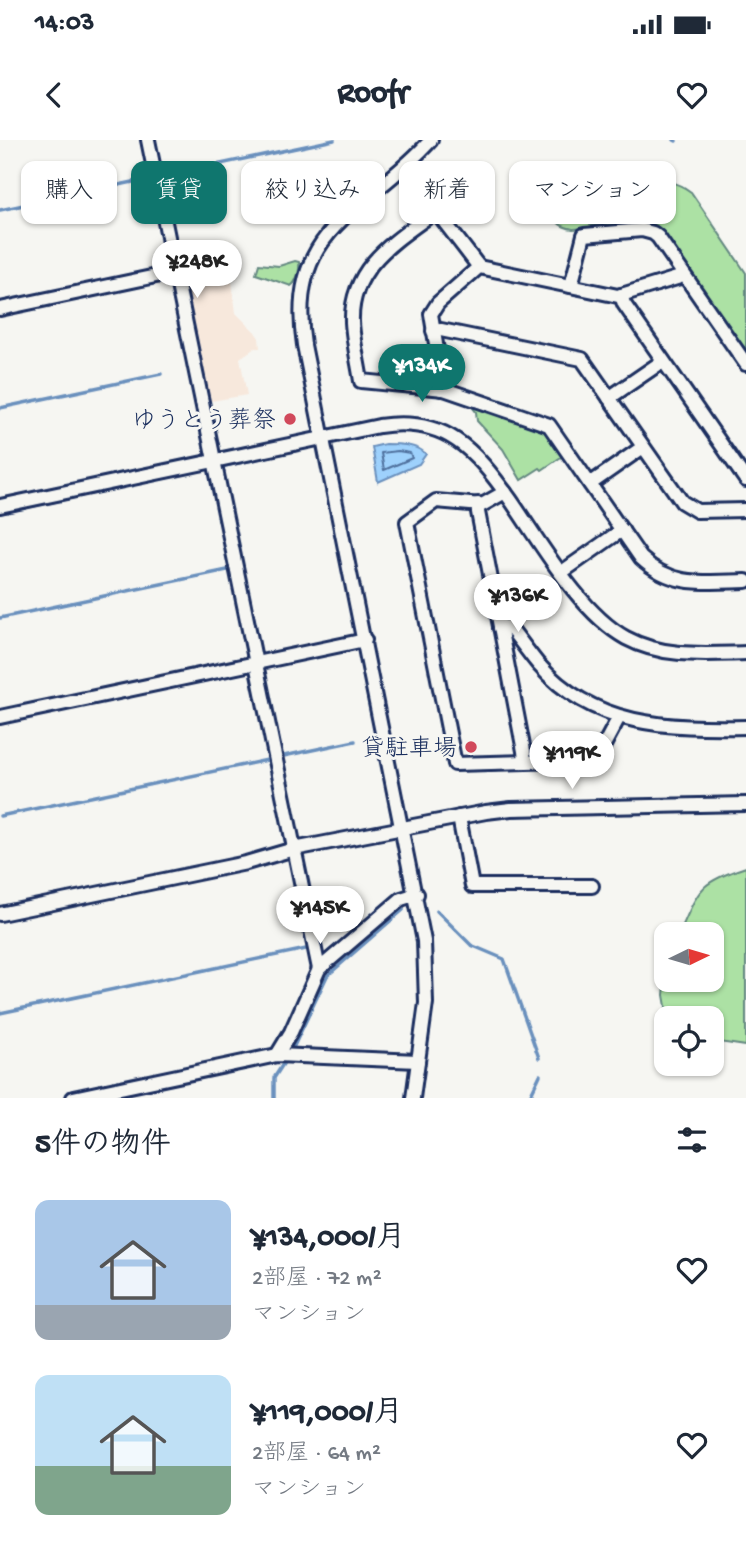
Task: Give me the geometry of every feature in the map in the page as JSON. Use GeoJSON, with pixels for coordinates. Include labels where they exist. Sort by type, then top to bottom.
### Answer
{"type":"FeatureCollection","features":[{"type":"Feature","properties":{"kind":"street"},"geometry":{"type":"LineString","coordinates":[[148,140],[319,969]]}},
{"type":"Feature","properties":{"kind":"street"},"geometry":{"type":"LineString","coordinates":[[413,1098],[426,982],[425,941],[302,330],[302,300],[309,271],[322,243],[341,219],[431,140]]}},
{"type":"Feature","properties":{"kind":"street"},"geometry":{"type":"LineString","coordinates":[[683,274],[621,295],[479,267],[436,211],[376,256],[358,287],[352,323],[361,381],[441,389],[549,425],[648,564],[673,579],[691,582],[746,581]]}},
{"type":"Feature","properties":{"kind":"street"},"geometry":{"type":"LineString","coordinates":[[571,286],[584,235],[648,230],[658,237],[746,363]]}},
{"type":"Feature","properties":{"kind":"street"},"geometry":{"type":"LineString","coordinates":[[441,389],[442,380],[431,314],[433,308],[479,267]]}},
{"type":"Feature","properties":{"kind":"street"},"geometry":{"type":"LineString","coordinates":[[0,309],[175,272]]}},
{"type":"Feature","properties":{"kind":"street"},"geometry":{"type":"LineString","coordinates":[[621,295],[624,304],[746,480]]}},
{"type":"Feature","properties":{"kind":"street"},"geometry":{"type":"LineString","coordinates":[[433,331],[441,330],[582,359],[687,506],[703,511],[746,510]]}},
{"type":"Feature","properties":{"kind":"street"},"geometry":{"type":"LineString","coordinates":[[609,398],[663,360]]}},
{"type":"Feature","properties":{"kind":"street"},"geometry":{"type":"LineString","coordinates":[[0,506],[214,466],[391,424],[429,428],[452,437],[473,452],[593,613],[614,631],[639,644],[680,654],[746,653]]}},
{"type":"Feature","properties":{"kind":"street"},"geometry":{"type":"LineString","coordinates":[[590,484],[643,447]]}},
{"type":"Feature","properties":{"kind":"street"},"geometry":{"type":"LineString","coordinates":[[505,492],[482,505],[436,501],[407,522],[454,764],[596,760],[619,717]]}},
{"type":"Feature","properties":{"kind":"street"},"geometry":{"type":"LineString","coordinates":[[478,504],[524,762]]}},
{"type":"Feature","properties":{"kind":"street"},"geometry":{"type":"LineString","coordinates":[[562,572],[622,530]]}},
{"type":"Feature","properties":{"kind":"street"},"geometry":{"type":"LineString","coordinates":[[500,628],[509,626],[538,664],[568,691],[619,717],[652,725],[677,727],[746,727]]}},
{"type":"Feature","properties":{"kind":"street"},"geometry":{"type":"LineString","coordinates":[[0,717],[365,640]]}},
{"type":"Feature","properties":{"kind":"street"},"geometry":{"type":"LineString","coordinates":[[0,914],[246,863],[294,849],[511,809],[746,804]]}},
{"type":"Feature","properties":{"kind":"street"},"geometry":{"type":"LineString","coordinates":[[459,817],[472,886],[592,886]]}},
{"type":"Feature","properties":{"kind":"street"},"geometry":{"type":"LineString","coordinates":[[277,1055],[291,1032],[319,969],[401,899],[417,894]]}},
{"type":"Feature","properties":{"kind":"street"},"geometry":{"type":"LineString","coordinates":[[73,1098],[277,1055],[418,1061]]}},
{"type":"Feature","properties":{"kind":"shaded area"},"geometry":{"type":"Polygon","coordinates":[[[204,258],[229,258],[236,313],[255,332],[260,348],[255,348],[240,358],[247,395],[205,402],[177,268],[204,258]]]}},
{"type":"Feature","properties":{"kind":"green space"},"geometry":{"type":"Polygon","coordinates":[[[676,184],[691,192],[746,273],[746,355],[656,229],[642,224],[676,224],[676,184]]]}},
{"type":"Feature","properties":{"kind":"green space"},"geometry":{"type":"Polygon","coordinates":[[[560,224],[642,224],[573,229],[560,224]]]}},
{"type":"Feature","properties":{"kind":"green space"},"geometry":{"type":"Polygon","coordinates":[[[299,262],[298,272],[291,286],[256,274],[259,264],[279,266],[299,262]]]}},
{"type":"Feature","properties":{"kind":"green space"},"geometry":{"type":"Polygon","coordinates":[[[475,405],[541,427],[564,455],[521,480],[503,449],[477,421],[473,408],[475,405]]]}},
{"type":"Feature","properties":{"kind":"green space"},"geometry":{"type":"Polygon","coordinates":[[[746,867],[746,1046],[724,1043],[724,1006],[666,1006],[664,995],[664,992],[724,992],[724,922],[684,922],[702,890],[746,867]]]}},
{"type":"Feature","properties":{"kind":"water"},"geometry":{"type":"Polygon","coordinates":[[[385,444],[412,446],[426,454],[419,464],[378,482],[372,447],[385,444]]]}},
{"type":"Feature","properties":{"kind":"waterway"},"geometry":{"type":"LineString","coordinates":[[227,163],[334,140]]}},
{"type":"Feature","properties":{"kind":"waterway"},"geometry":{"type":"LineString","coordinates":[[0,210],[131,182]]}},
{"type":"Feature","properties":{"kind":"waterway"},"geometry":{"type":"LineString","coordinates":[[0,408],[161,374]]}},
{"type":"Feature","properties":{"kind":"waterway"},"geometry":{"type":"LineString","coordinates":[[220,467],[307,448]]}},
{"type":"Feature","properties":{"kind":"waterway"},"geometry":{"type":"LineString","coordinates":[[0,513],[212,468]]}},
{"type":"Feature","properties":{"kind":"waterway"},"geometry":{"type":"LineString","coordinates":[[0,618],[232,569]]}},
{"type":"Feature","properties":{"kind":"waterway"},"geometry":{"type":"LineString","coordinates":[[279,757],[355,741]]}},
{"type":"Feature","properties":{"kind":"waterway"},"geometry":{"type":"LineString","coordinates":[[0,816],[272,759]]}},
{"type":"Feature","properties":{"kind":"waterway"},"geometry":{"type":"LineString","coordinates":[[293,1048],[327,976],[403,910]]}},
{"type":"Feature","properties":{"kind":"waterway"},"geometry":{"type":"LineString","coordinates":[[437,911],[471,945],[504,959],[539,1058]]}},
{"type":"Feature","properties":{"kind":"waterway"},"geometry":{"type":"LineString","coordinates":[[0,1013],[311,948]]}},
{"type":"Feature","properties":{"kind":"waterway"},"geometry":{"type":"LineString","coordinates":[[274,1098],[274,1078],[285,1061]]}},
{"type":"Feature","properties":{"kind":"waterway"},"geometry":{"type":"LineString","coordinates":[[529,1098],[540,1075]]}},
{"type":"Feature","properties":{"kind":"place","name":"ゆうとう葬祭"},"geometry":{"type":"Point","coordinates":[290,419]}},
{"type":"Feature","properties":{"kind":"place","name":"貸駐車場"},"geometry":{"type":"Point","coordinates":[471,747]}}]}
